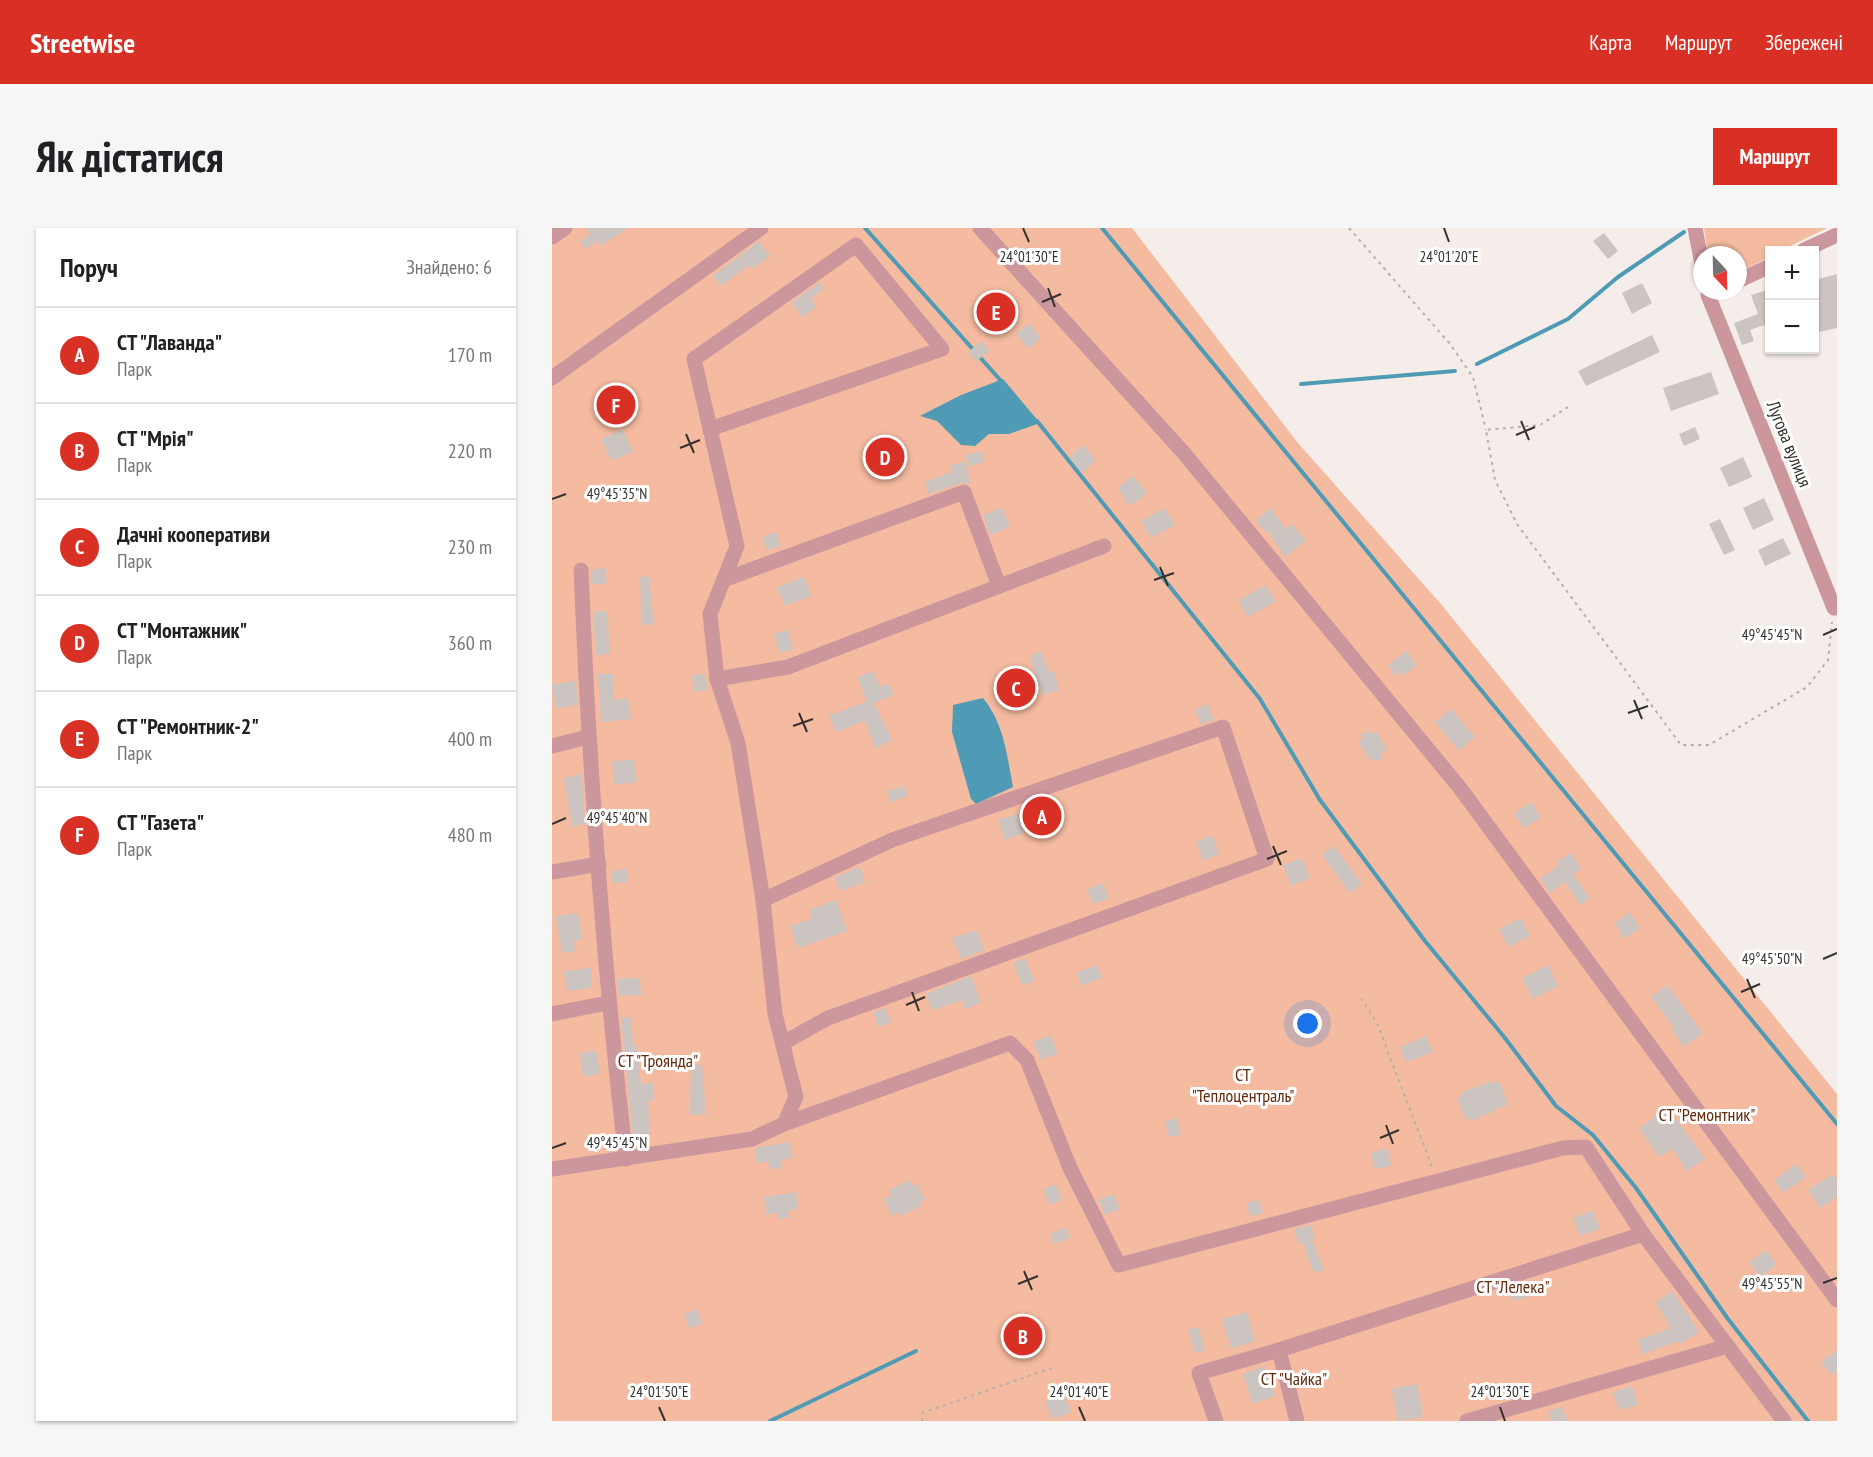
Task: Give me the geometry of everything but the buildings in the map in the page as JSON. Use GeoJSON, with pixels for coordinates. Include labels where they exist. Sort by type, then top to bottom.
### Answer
{"type":"FeatureCollection","features":[{"type":"Feature","properties":{"kind":"street"},"geometry":{"type":"LineString","coordinates":[[552,237],[565,228]]}},
{"type":"Feature","properties":{"kind":"street"},"geometry":{"type":"LineString","coordinates":[[552,378],[761,228]]}},
{"type":"Feature","properties":{"kind":"street"},"geometry":{"type":"LineString","coordinates":[[980,228],[1183,452],[1460,788],[1837,1300]]}},
{"type":"Feature","properties":{"kind":"street"},"geometry":{"type":"LineString","coordinates":[[1695,228],[1698,246]]}},
{"type":"Feature","properties":{"kind":"street"},"geometry":{"type":"LineString","coordinates":[[1813,246],[1837,235]]}},
{"type":"Feature","properties":{"kind":"street"},"geometry":{"type":"LineString","coordinates":[[710,429],[942,349],[856,245],[694,359],[710,429],[737,546],[726,579],[710,614],[717,679],[738,743],[763,900],[776,1014],[796,1097],[784,1124]]}},
{"type":"Feature","properties":{"kind":"street"},"geometry":{"type":"LineString","coordinates":[[1747,277],[1765,268]]}},
{"type":"Feature","properties":{"kind":"street","name":"Лугова вулиця"},"geometry":{"type":"LineString","coordinates":[[1713,300],[1834,608]]}},
{"type":"Feature","properties":{"kind":"street"},"geometry":{"type":"LineString","coordinates":[[726,579],[964,492],[999,586]]}},
{"type":"Feature","properties":{"kind":"street"},"geometry":{"type":"LineString","coordinates":[[717,679],[788,666],[1104,546]]}},
{"type":"Feature","properties":{"kind":"street"},"geometry":{"type":"LineString","coordinates":[[581,570],[588,737],[607,1003],[626,1159]]}},
{"type":"Feature","properties":{"kind":"street"},"geometry":{"type":"LineString","coordinates":[[763,900],[892,840],[1223,727],[1267,859],[839,1014],[783,1043]]}},
{"type":"Feature","properties":{"kind":"street"},"geometry":{"type":"LineString","coordinates":[[552,746],[588,737]]}},
{"type":"Feature","properties":{"kind":"street"},"geometry":{"type":"LineString","coordinates":[[552,872],[598,864]]}},
{"type":"Feature","properties":{"kind":"street"},"geometry":{"type":"LineString","coordinates":[[552,1014],[607,1003]]}},
{"type":"Feature","properties":{"kind":"street"},"geometry":{"type":"LineString","coordinates":[[552,1169],[752,1139],[784,1124],[1010,1043],[1028,1060],[1070,1168],[1119,1265],[1563,1148],[1586,1147],[1643,1234],[1784,1421]]}},
{"type":"Feature","properties":{"kind":"street"},"geometry":{"type":"LineString","coordinates":[[1216,1421],[1199,1373],[1279,1350],[1643,1234]]}},
{"type":"Feature","properties":{"kind":"street"},"geometry":{"type":"LineString","coordinates":[[1467,1421],[1728,1346]]}},
{"type":"Feature","properties":{"kind":"street"},"geometry":{"type":"LineString","coordinates":[[1279,1350],[1297,1421]]}},
{"type":"Feature","properties":{"kind":"path"},"geometry":{"type":"LineString","coordinates":[[1349,228],[1450,344],[1473,377],[1495,480],[1517,524],[1681,745],[1708,744],[1807,687],[1828,660],[1834,608]]}},
{"type":"Feature","properties":{"kind":"path"},"geometry":{"type":"LineString","coordinates":[[1486,430],[1540,425],[1568,407]]}},
{"type":"Feature","properties":{"kind":"path"},"geometry":{"type":"LineString","coordinates":[[1361,998],[1377,1023],[1437,1181]]}},
{"type":"Feature","properties":{"kind":"path"},"geometry":{"type":"LineString","coordinates":[[921,1421],[922,1413],[1052,1368]]}},
{"type":"Feature","properties":{"kind":"green space"},"geometry":{"type":"Polygon","coordinates":[[[552,228],[1132,228],[1298,443],[1441,604],[1837,1094],[1837,1421],[552,1421],[552,228]]]}},
{"type":"Feature","properties":{"kind":"green space"},"geometry":{"type":"Polygon","coordinates":[[[1704,228],[1827,228],[1790,246],[1765,246],[1765,259],[1747,268],[1747,246],[1707,246],[1704,228]]]}},
{"type":"Feature","properties":{"kind":"water"},"geometry":{"type":"Polygon","coordinates":[[[1003,379],[1040,423],[1009,434],[989,434],[975,446],[961,445],[937,421],[920,416],[961,395],[1003,379]]]}},
{"type":"Feature","properties":{"kind":"water"},"geometry":{"type":"Polygon","coordinates":[[[983,698],[1000,729],[1013,787],[976,804],[971,799],[952,732],[953,705],[983,698]]]}},
{"type":"Feature","properties":{"kind":"waterway"},"geometry":{"type":"LineString","coordinates":[[865,228],[1002,382]]}},
{"type":"Feature","properties":{"kind":"waterway"},"geometry":{"type":"LineString","coordinates":[[1102,228],[1837,1124]]}},
{"type":"Feature","properties":{"kind":"waterway"},"geometry":{"type":"LineString","coordinates":[[1477,364],[1568,319],[1618,277],[1684,232]]}},
{"type":"Feature","properties":{"kind":"waterway"},"geometry":{"type":"LineString","coordinates":[[1301,384],[1455,371]]}},
{"type":"Feature","properties":{"kind":"waterway"},"geometry":{"type":"LineString","coordinates":[[1037,421],[1260,699],[1320,800],[1425,941],[1505,1038],[1556,1106],[1593,1135],[1636,1188],[1728,1319],[1808,1421]]}},
{"type":"Feature","properties":{"kind":"waterway"},"geometry":{"type":"LineString","coordinates":[[770,1421],[916,1351]]}},
{"type":"Feature","properties":{"kind":"place","name":"СТ \"Ремонтник-2\""},"geometry":{"type":"Point","coordinates":[996,312]}},
{"type":"Feature","properties":{"kind":"place","name":"СТ \"Газета\""},"geometry":{"type":"Point","coordinates":[616,405]}},
{"type":"Feature","properties":{"kind":"place","name":"СТ \"Монтажник\""},"geometry":{"type":"Point","coordinates":[885,457]}},
{"type":"Feature","properties":{"kind":"place","name":"Дачні кооперативи"},"geometry":{"type":"Point","coordinates":[1016,688]}},
{"type":"Feature","properties":{"kind":"place","name":"СТ \"Лаванда\""},"geometry":{"type":"Point","coordinates":[1042,816]}},
{"type":"Feature","properties":{"kind":"place","name":"СТ \"Мрія\""},"geometry":{"type":"Point","coordinates":[1023,1336]}},
{"type":"Feature","properties":{"kind":"park label","name":"СТ \"Троянда\""},"geometry":{"type":"Point","coordinates":[658,1061]}},
{"type":"Feature","properties":{"kind":"park label","name":"СТ \"Теплоцентраль\""},"geometry":{"type":"Point","coordinates":[1243,1085]}},
{"type":"Feature","properties":{"kind":"park label","name":"СТ \"Ремонтник\""},"geometry":{"type":"Point","coordinates":[1707,1115]}},
{"type":"Feature","properties":{"kind":"park label","name":"СТ \"Лелека\""},"geometry":{"type":"Point","coordinates":[1513,1287]}},
{"type":"Feature","properties":{"kind":"park label","name":"СТ \"Чайка\""},"geometry":{"type":"Point","coordinates":[1294,1379]}}]}
